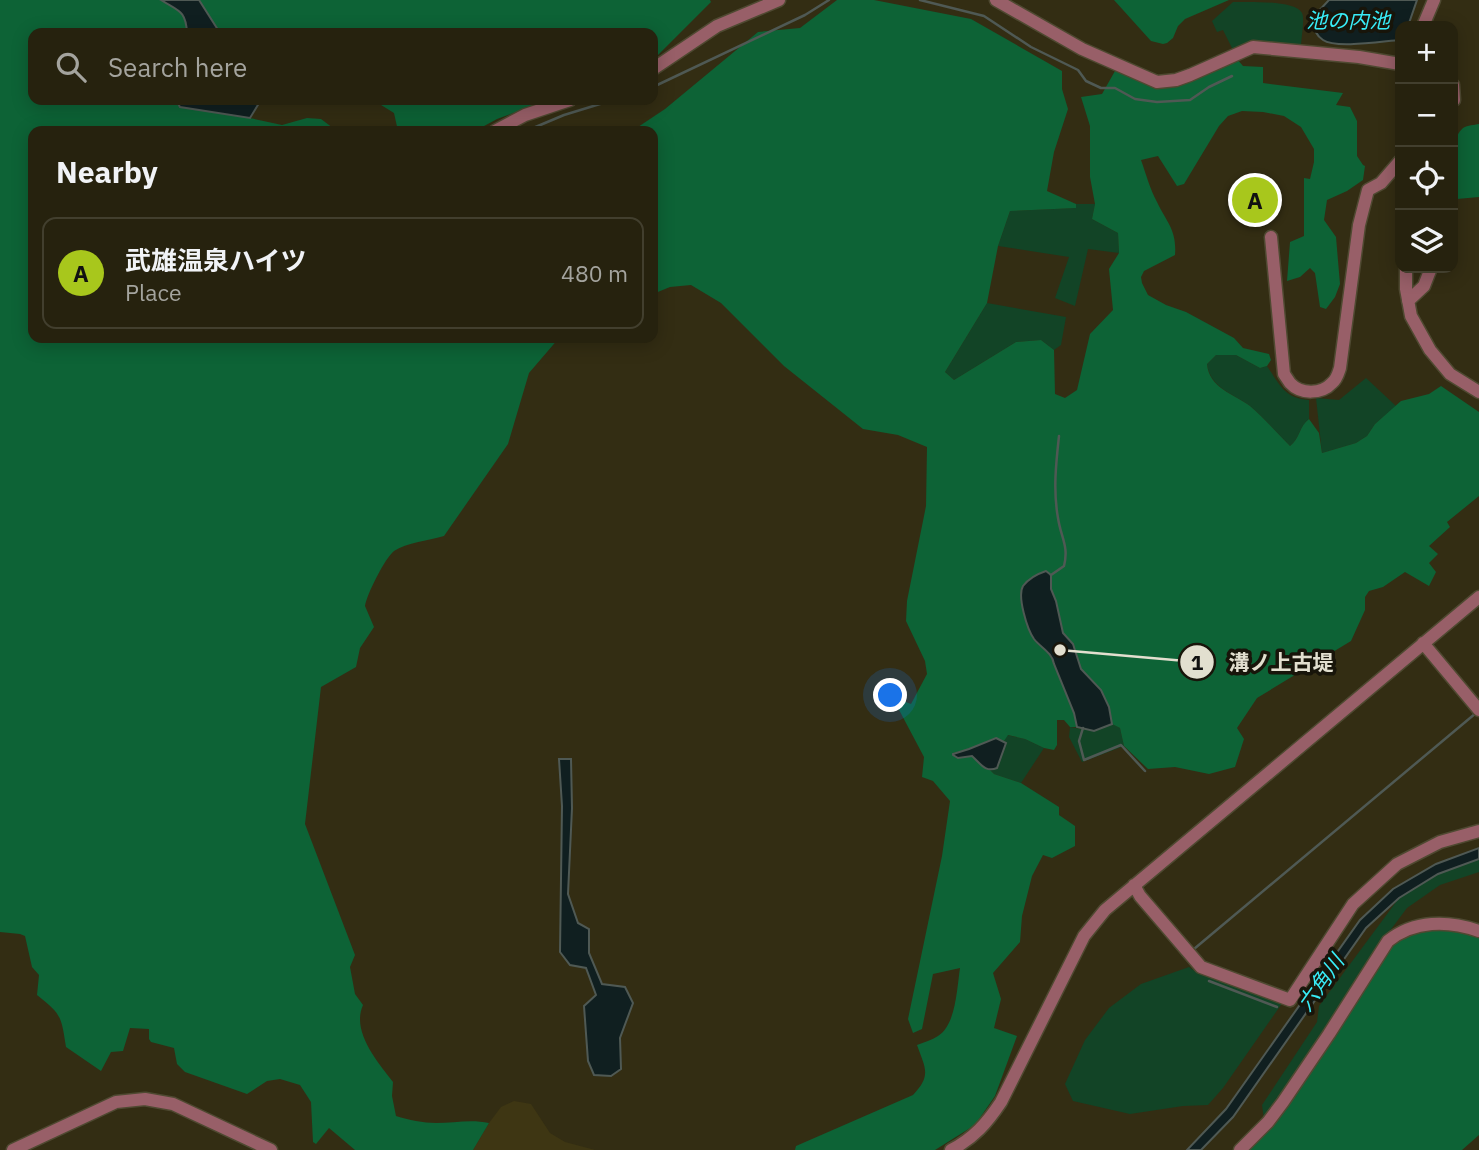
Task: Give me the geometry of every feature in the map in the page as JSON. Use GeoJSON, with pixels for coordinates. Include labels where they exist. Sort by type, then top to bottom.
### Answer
{"type":"FeatureCollection","features":[{"type":"Feature","properties":{"kind":"street"},"geometry":{"type":"LineString","coordinates":[[658,66],[717,26],[779,0]]}},
{"type":"Feature","properties":{"kind":"street"},"geometry":{"type":"LineString","coordinates":[[996,0],[1082,49],[1157,82],[1183,78],[1253,47],[1395,63]]}},
{"type":"Feature","properties":{"kind":"street"},"geometry":{"type":"LineString","coordinates":[[1425,21],[1434,0]]}},
{"type":"Feature","properties":{"kind":"street"},"geometry":{"type":"LineString","coordinates":[[504,126],[524,115],[555,105]]}},
{"type":"Feature","properties":{"kind":"street"},"geometry":{"type":"LineString","coordinates":[[1271,237],[1284,373],[1298,389],[1309,392],[1319,390],[1330,386],[1340,368],[1359,225],[1368,190],[1381,183],[1395,167]]}},
{"type":"Feature","properties":{"kind":"street"},"geometry":{"type":"LineString","coordinates":[[1406,273],[1411,316],[1430,350],[1450,374],[1479,392]]}},
{"type":"Feature","properties":{"kind":"street"},"geometry":{"type":"LineString","coordinates":[[1408,301],[1424,286],[1428,273]]}},
{"type":"Feature","properties":{"kind":"street"},"geometry":{"type":"LineString","coordinates":[[951,1150],[986,1125],[1002,1102],[1084,936],[1105,910],[1479,597]]}},
{"type":"Feature","properties":{"kind":"street"},"geometry":{"type":"LineString","coordinates":[[1423,643],[1478,708]]}},
{"type":"Feature","properties":{"kind":"street"},"geometry":{"type":"LineString","coordinates":[[1134,885],[1140,896],[1201,967],[1290,1000],[1353,904],[1397,864],[1440,842],[1479,831]]}},
{"type":"Feature","properties":{"kind":"street"},"geometry":{"type":"LineString","coordinates":[[1240,1150],[1268,1122],[1283,1102],[1388,941],[1398,933],[1426,925],[1455,924],[1479,931]]}},
{"type":"Feature","properties":{"kind":"street"},"geometry":{"type":"LineString","coordinates":[[13,1150],[117,1102],[145,1099],[173,1104],[271,1150]]}},
{"type":"Feature","properties":{"kind":"shaded area"},"geometry":{"type":"Polygon","coordinates":[[[514,1101],[531,1104],[550,1133],[565,1142],[595,1150],[473,1150],[501,1107],[514,1101]]]}},
{"type":"Feature","properties":{"kind":"green space"},"geometry":{"type":"Polygon","coordinates":[[[0,0],[161,0],[183,15],[186,28],[28,28],[28,105],[180,105],[282,125],[307,118],[321,119],[330,126],[28,126],[28,343],[555,343],[529,373],[508,444],[444,536],[394,551],[377,577],[365,606],[374,627],[360,648],[356,667],[321,687],[305,824],[355,955],[350,967],[355,994],[363,1005],[360,1015],[363,1036],[393,1082],[392,1096],[396,1116],[431,1123],[489,1123],[473,1150],[355,1150],[329,1128],[316,1144],[313,1142],[311,1102],[300,1085],[280,1079],[267,1081],[247,1094],[185,1072],[177,1064],[174,1048],[151,1042],[149,1029],[130,1028],[123,1051],[111,1052],[101,1071],[66,1047],[59,1017],[37,995],[39,975],[32,967],[25,936],[0,932],[0,0]]]}},
{"type":"Feature","properties":{"kind":"green space"},"geometry":{"type":"Polygon","coordinates":[[[199,0],[711,2],[658,55],[658,28],[217,28],[199,0]]]}},
{"type":"Feature","properties":{"kind":"green space"},"geometry":{"type":"Polygon","coordinates":[[[837,0],[874,0],[971,19],[1062,71],[1062,89],[1068,109],[1054,152],[1047,191],[1076,204],[1076,208],[1010,211],[998,246],[987,303],[945,372],[954,380],[1016,342],[1041,340],[1054,350],[1055,394],[1065,398],[1077,390],[1090,334],[1113,310],[1109,269],[1119,253],[1118,233],[1092,219],[1095,204],[1090,177],[1090,126],[1081,97],[1102,94],[1115,71],[1144,83],[1177,86],[1237,59],[1243,66],[1263,67],[1263,83],[1343,93],[1336,105],[1350,107],[1357,121],[1357,156],[1365,166],[1363,180],[1327,200],[1324,220],[1336,237],[1340,284],[1326,309],[1320,307],[1315,273],[1310,268],[1300,277],[1287,281],[1290,242],[1304,236],[1304,178],[1310,179],[1314,149],[1301,127],[1284,116],[1242,111],[1228,116],[1219,126],[1184,184],[1177,186],[1158,156],[1141,160],[1152,192],[1173,233],[1175,246],[1175,255],[1144,271],[1142,283],[1148,295],[1234,338],[1243,348],[1269,354],[1271,360],[1267,366],[1260,368],[1236,355],[1216,355],[1207,364],[1217,385],[1250,406],[1290,446],[1309,419],[1319,433],[1322,453],[1356,443],[1367,436],[1375,424],[1401,401],[1429,394],[1441,386],[1479,412],[1479,496],[1447,522],[1450,527],[1429,546],[1438,554],[1429,563],[1436,572],[1429,586],[1405,572],[1383,587],[1369,591],[1365,597],[1365,610],[1351,641],[1257,698],[1237,728],[1244,739],[1235,767],[1209,774],[1175,767],[1148,769],[1124,746],[1120,728],[1112,724],[1109,707],[1101,690],[1081,669],[1073,644],[1063,633],[1051,589],[1051,575],[1033,638],[1053,657],[1077,727],[1070,727],[1064,720],[1057,720],[1057,745],[1054,750],[1008,735],[1004,741],[996,739],[953,753],[958,758],[972,756],[994,774],[1021,783],[1059,807],[1059,815],[1075,826],[1075,846],[1052,858],[1043,855],[1032,876],[1022,916],[1020,942],[993,973],[1001,999],[994,1028],[1017,1036],[995,1096],[975,1125],[935,1150],[795,1150],[796,1146],[913,1095],[925,1076],[917,1045],[944,1031],[955,1005],[960,968],[933,974],[922,1029],[913,1033],[908,1019],[942,856],[950,801],[933,781],[922,777],[924,757],[897,706],[898,699],[911,704],[927,674],[925,661],[906,621],[907,601],[926,506],[927,447],[898,435],[863,429],[784,366],[721,303],[691,285],[670,287],[658,292],[658,126],[640,126],[665,109],[758,32],[800,28],[837,0]]]}},
{"type":"Feature","properties":{"kind":"green space"},"geometry":{"type":"Polygon","coordinates":[[[1114,0],[1229,0],[1185,19],[1178,26],[1173,38],[1163,44],[1151,41],[1114,0]]]}},
{"type":"Feature","properties":{"kind":"green space"},"geometry":{"type":"Polygon","coordinates":[[[1233,2],[1271,3],[1298,9],[1303,16],[1301,46],[1233,50],[1223,30],[1217,32],[1212,21],[1233,2]]]}},
{"type":"Feature","properties":{"kind":"green space"},"geometry":{"type":"Polygon","coordinates":[[[381,105],[535,105],[484,126],[397,126],[394,113],[381,105]]]}},
{"type":"Feature","properties":{"kind":"green space"},"geometry":{"type":"Polygon","coordinates":[[[1479,124],[1479,197],[1458,199],[1458,134],[1469,126],[1479,124]]]}},
{"type":"Feature","properties":{"kind":"green space"},"geometry":{"type":"Polygon","coordinates":[[[1076,204],[1095,204],[1092,219],[1118,233],[1119,253],[1088,249],[1075,306],[1055,298],[1069,257],[998,246],[1010,211],[1075,208],[1076,204]]]}},
{"type":"Feature","properties":{"kind":"green space"},"geometry":{"type":"Polygon","coordinates":[[[987,303],[1066,317],[1061,345],[1054,350],[1041,340],[1016,342],[954,380],[945,372],[987,303]]]}},
{"type":"Feature","properties":{"kind":"green space"},"geometry":{"type":"Polygon","coordinates":[[[1216,355],[1236,355],[1260,368],[1267,366],[1279,385],[1288,393],[1309,400],[1309,419],[1290,446],[1250,406],[1224,390],[1213,379],[1207,364],[1216,355]]]}},
{"type":"Feature","properties":{"kind":"green space"},"geometry":{"type":"Polygon","coordinates":[[[1366,378],[1396,406],[1375,424],[1367,436],[1356,443],[1322,453],[1316,398],[1339,400],[1366,378]]]}},
{"type":"Feature","properties":{"kind":"green space"},"geometry":{"type":"Polygon","coordinates":[[[1112,724],[1120,728],[1124,746],[1082,762],[1069,737],[1070,727],[1094,731],[1112,724]]]}},
{"type":"Feature","properties":{"kind":"green space"},"geometry":{"type":"Polygon","coordinates":[[[1007,735],[1025,739],[1044,748],[1021,783],[994,774],[990,770],[994,770],[1006,744],[1004,741],[1007,735]]]}},
{"type":"Feature","properties":{"kind":"green space"},"geometry":{"type":"Polygon","coordinates":[[[1479,859],[1479,872],[1440,885],[1407,908],[1264,1119],[1262,1105],[1317,1022],[1319,1006],[1399,898],[1438,874],[1479,859]]]}},
{"type":"Feature","properties":{"kind":"green space"},"geometry":{"type":"Polygon","coordinates":[[[1442,927],[1479,936],[1479,1135],[1462,1150],[1248,1150],[1274,1125],[1393,945],[1413,932],[1442,927]]]}},
{"type":"Feature","properties":{"kind":"green space"},"geometry":{"type":"Polygon","coordinates":[[[1189,967],[1199,974],[1283,1002],[1223,1088],[1208,1105],[1130,1114],[1073,1101],[1065,1084],[1085,1040],[1109,1008],[1141,984],[1189,967]]]}},
{"type":"Feature","properties":{"kind":"water"},"geometry":{"type":"Polygon","coordinates":[[[161,0],[199,0],[217,28],[186,28],[183,15],[161,0]]]}},
{"type":"Feature","properties":{"kind":"water","name":"池の内池"},"geometry":{"type":"Polygon","coordinates":[[[1329,0],[1417,0],[1410,21],[1395,21],[1395,40],[1329,43],[1316,33],[1314,16],[1329,0]]]}},
{"type":"Feature","properties":{"kind":"water"},"geometry":{"type":"Polygon","coordinates":[[[179,105],[258,105],[250,118],[179,105]]]}},
{"type":"Feature","properties":{"kind":"water"},"geometry":{"type":"Polygon","coordinates":[[[1046,571],[1051,575],[1051,589],[1063,633],[1073,644],[1081,669],[1101,690],[1109,707],[1112,724],[1094,731],[1077,727],[1053,660],[1034,639],[1026,620],[1021,597],[1023,586],[1046,571]]]}},
{"type":"Feature","properties":{"kind":"water"},"geometry":{"type":"Polygon","coordinates":[[[996,738],[1006,743],[997,768],[986,768],[972,756],[958,758],[953,755],[953,754],[996,738]]]}},
{"type":"Feature","properties":{"kind":"water"},"geometry":{"type":"Polygon","coordinates":[[[559,759],[571,759],[568,894],[578,923],[589,929],[589,953],[602,984],[625,987],[633,1003],[620,1038],[621,1069],[611,1076],[594,1075],[588,1061],[584,1006],[596,995],[586,968],[570,965],[560,952],[562,806],[559,759]]]}},
{"type":"Feature","properties":{"kind":"water","name":"六角川"},"geometry":{"type":"Polygon","coordinates":[[[1479,848],[1479,859],[1438,874],[1399,898],[1366,928],[1233,1117],[1201,1150],[1187,1150],[1226,1109],[1360,920],[1393,889],[1436,864],[1479,848]]]}},
{"type":"Feature","properties":{"kind":"waterway"},"geometry":{"type":"LineString","coordinates":[[658,85],[805,15],[829,0]]}},
{"type":"Feature","properties":{"kind":"waterway"},"geometry":{"type":"LineString","coordinates":[[920,0],[984,16],[1031,47],[1078,70],[1086,81],[1101,88],[1115,88],[1135,99],[1157,102],[1190,100],[1232,76]]}},
{"type":"Feature","properties":{"kind":"waterway"},"geometry":{"type":"LineString","coordinates":[[538,126],[597,105]]}},
{"type":"Feature","properties":{"kind":"waterway"},"geometry":{"type":"LineString","coordinates":[[1051,575],[1064,566],[1065,559],[1056,498],[1059,436]]}},
{"type":"Feature","properties":{"kind":"waterway"},"geometry":{"type":"LineString","coordinates":[[1194,949],[1476,713]]}},
{"type":"Feature","properties":{"kind":"waterway"},"geometry":{"type":"LineString","coordinates":[[1083,728],[1079,741],[1084,760],[1121,745],[1145,771]]}},
{"type":"Feature","properties":{"kind":"waterway"},"geometry":{"type":"LineString","coordinates":[[1209,981],[1277,1007]]}},
{"type":"Feature","properties":{"kind":"place","name":"武雄温泉ハイツ"},"geometry":{"type":"Point","coordinates":[1255,200]}},
{"type":"Feature","properties":{"kind":"place","name":"溝ノ上古堤"},"geometry":{"type":"Point","coordinates":[1060,650]}}]}
